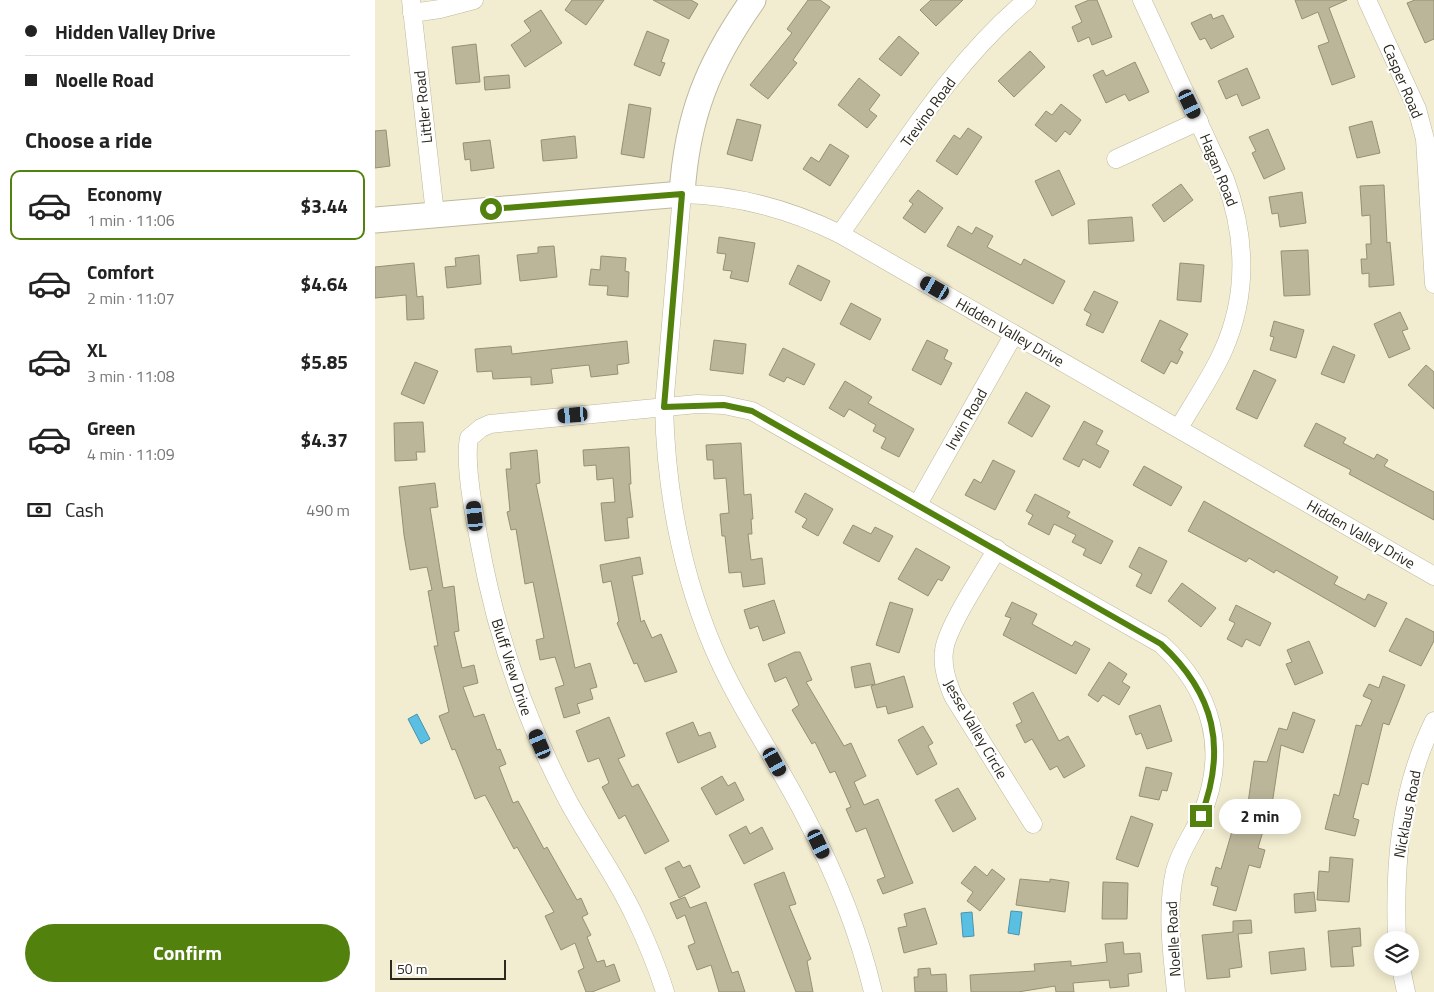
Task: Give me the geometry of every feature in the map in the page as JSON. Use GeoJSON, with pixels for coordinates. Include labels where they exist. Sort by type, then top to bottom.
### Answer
{"type":"FeatureCollection","features":[{"type":"Feature","properties":{"kind":"street"},"geometry":{"type":"LineString","coordinates":[[412,7],[441,9],[474,0]]}},
{"type":"Feature","properties":{"kind":"street"},"geometry":{"type":"LineString","coordinates":[[753,0],[720,50],[703,85],[692,122],[684,164],[664,407],[665,438],[673,509],[689,579],[710,638],[741,706],[806,816],[832,872],[854,929],[873,992]]}},
{"type":"Feature","properties":{"kind":"street","name":"Trevino Road"},"geometry":{"type":"LineString","coordinates":[[840,234],[972,53],[997,25],[1027,0]]}},
{"type":"Feature","properties":{"kind":"street","name":"Hagan Road"},"geometry":{"type":"LineString","coordinates":[[1142,0],[1233,200],[1241,240],[1241,278],[1235,316],[1222,352],[1179,428]]}},
{"type":"Feature","properties":{"kind":"street","name":"Casper Road"},"geometry":{"type":"LineString","coordinates":[[1367,0],[1417,109],[1425,139],[1434,284]]}},
{"type":"Feature","properties":{"kind":"street","name":"Littler Road"},"geometry":{"type":"LineString","coordinates":[[412,7],[435,214]]}},
{"type":"Feature","properties":{"kind":"street"},"geometry":{"type":"LineString","coordinates":[[1116,159],[1199,122]]}},
{"type":"Feature","properties":{"kind":"street","name":"Hidden Valley Drive"},"geometry":{"type":"LineString","coordinates":[[375,220],[682,194],[722,196],[762,203],[803,216],[840,234],[1434,576]]}},
{"type":"Feature","properties":{"kind":"street","name":"Irwin Road"},"geometry":{"type":"LineString","coordinates":[[918,504],[1014,334]]}},
{"type":"Feature","properties":{"kind":"street","name":"Noelle Road"},"geometry":{"type":"LineString","coordinates":[[473,433],[481,428],[502,421],[664,407],[724,405],[752,411],[1161,644],[1180,661],[1206,706],[1214,732],[1215,762],[1211,790],[1176,868],[1170,896],[1176,992]]}},
{"type":"Feature","properties":{"kind":"street","name":"Bluff View Drive"},"geometry":{"type":"LineString","coordinates":[[473,433],[469,438],[468,454],[475,516],[500,636],[518,691],[540,744],[567,798],[634,914],[665,992]]}},
{"type":"Feature","properties":{"kind":"street","name":"Jesse Valley Circle"},"geometry":{"type":"LineString","coordinates":[[997,549],[952,627],[944,650],[944,674],[953,696],[1033,824]]}},
{"type":"Feature","properties":{"kind":"street","name":"Nicklaus Road"},"geometry":{"type":"LineString","coordinates":[[1397,931],[1395,890],[1399,836],[1409,785],[1425,739],[1434,721]]}},
{"type":"Feature","properties":{"kind":"street"},"geometry":{"type":"LineString","coordinates":[[1403,976],[1406,992]]}},
{"type":"Feature","properties":{"kind":"water"},"geometry":{"type":"Polygon","coordinates":[[[417,714],[430,739],[421,744],[408,719],[417,714]]]}},
{"type":"Feature","properties":{"kind":"water"},"geometry":{"type":"Polygon","coordinates":[[[1011,911],[1022,912],[1019,935],[1008,933],[1011,911]]]}},
{"type":"Feature","properties":{"kind":"water"},"geometry":{"type":"Polygon","coordinates":[[[972,912],[974,936],[963,937],[961,913],[972,912]]]}},
{"type":"Feature","properties":{"kind":"building"},"geometry":{"type":"Polygon","coordinates":[[[572,0],[604,0],[586,25],[565,10],[572,0]]]}},
{"type":"Feature","properties":{"kind":"building"},"geometry":{"type":"Polygon","coordinates":[[[653,0],[691,0],[698,4],[689,19],[653,0]]]}},
{"type":"Feature","properties":{"kind":"building"},"geometry":{"type":"Polygon","coordinates":[[[808,0],[820,0],[830,7],[793,60],[797,63],[768,99],[750,85],[792,33],[787,29],[808,0]]]}},
{"type":"Feature","properties":{"kind":"building"},"geometry":{"type":"Polygon","coordinates":[[[931,0],[963,0],[936,26],[920,10],[931,0]]]}},
{"type":"Feature","properties":{"kind":"building"},"geometry":{"type":"Polygon","coordinates":[[[1089,0],[1097,0],[1112,37],[1092,45],[1089,37],[1078,42],[1072,27],[1082,22],[1075,6],[1089,0]]]}},
{"type":"Feature","properties":{"kind":"building"},"geometry":{"type":"Polygon","coordinates":[[[1295,0],[1347,0],[1329,8],[1355,77],[1332,85],[1318,46],[1329,42],[1318,12],[1302,19],[1295,0]]]}},
{"type":"Feature","properties":{"kind":"building"},"geometry":{"type":"Polygon","coordinates":[[[1415,0],[1434,0],[1434,39],[1425,43],[1407,3],[1415,0]]]}},
{"type":"Feature","properties":{"kind":"building"},"geometry":{"type":"Polygon","coordinates":[[[541,10],[562,43],[525,67],[511,45],[531,31],[524,21],[541,10]]]}},
{"type":"Feature","properties":{"kind":"building"},"geometry":{"type":"Polygon","coordinates":[[[1211,14],[1213,19],[1223,15],[1234,37],[1211,49],[1205,38],[1200,40],[1191,23],[1211,14]]]}},
{"type":"Feature","properties":{"kind":"building"},"geometry":{"type":"Polygon","coordinates":[[[647,31],[669,40],[661,62],[665,63],[660,76],[634,65],[647,31]]]}},
{"type":"Feature","properties":{"kind":"building"},"geometry":{"type":"Polygon","coordinates":[[[899,36],[919,53],[901,76],[879,59],[899,36]]]}},
{"type":"Feature","properties":{"kind":"building"},"geometry":{"type":"Polygon","coordinates":[[[476,44],[480,82],[456,84],[452,47],[476,44]]]}},
{"type":"Feature","properties":{"kind":"building"},"geometry":{"type":"Polygon","coordinates":[[[1030,51],[1045,67],[1014,97],[998,81],[1030,51]]]}},
{"type":"Feature","properties":{"kind":"building"},"geometry":{"type":"Polygon","coordinates":[[[1135,62],[1149,92],[1129,101],[1125,94],[1106,103],[1093,75],[1103,70],[1106,76],[1135,62]]]}},
{"type":"Feature","properties":{"kind":"building"},"geometry":{"type":"Polygon","coordinates":[[[1247,68],[1260,98],[1242,106],[1237,94],[1226,99],[1218,81],[1247,68]]]}},
{"type":"Feature","properties":{"kind":"building"},"geometry":{"type":"Polygon","coordinates":[[[509,75],[510,88],[485,90],[484,77],[509,75]]]}},
{"type":"Feature","properties":{"kind":"building"},"geometry":{"type":"Polygon","coordinates":[[[859,78],[880,95],[869,110],[877,116],[867,128],[838,105],[859,78]]]}},
{"type":"Feature","properties":{"kind":"building"},"geometry":{"type":"Polygon","coordinates":[[[629,104],[651,108],[644,158],[621,154],[629,104]]]}},
{"type":"Feature","properties":{"kind":"building"},"geometry":{"type":"Polygon","coordinates":[[[1061,104],[1081,120],[1070,135],[1065,131],[1056,142],[1035,125],[1046,111],[1052,115],[1061,104]]]}},
{"type":"Feature","properties":{"kind":"building"},"geometry":{"type":"Polygon","coordinates":[[[737,119],[761,125],[752,161],[727,154],[737,119]]]}},
{"type":"Feature","properties":{"kind":"building"},"geometry":{"type":"Polygon","coordinates":[[[1372,121],[1380,153],[1357,158],[1349,127],[1372,121]]]}},
{"type":"Feature","properties":{"kind":"building"},"geometry":{"type":"Polygon","coordinates":[[[968,128],[982,137],[957,175],[936,161],[954,135],[960,139],[968,128]]]}},
{"type":"Feature","properties":{"kind":"building"},"geometry":{"type":"Polygon","coordinates":[[[1268,129],[1285,169],[1264,179],[1252,153],[1256,151],[1249,137],[1268,129]]]}},
{"type":"Feature","properties":{"kind":"building"},"geometry":{"type":"Polygon","coordinates":[[[386,130],[390,166],[375,168],[375,131],[386,130]]]}},
{"type":"Feature","properties":{"kind":"building"},"geometry":{"type":"Polygon","coordinates":[[[575,136],[577,158],[543,161],[541,140],[575,136]]]}},
{"type":"Feature","properties":{"kind":"building"},"geometry":{"type":"Polygon","coordinates":[[[490,140],[494,168],[471,171],[470,159],[465,160],[463,143],[490,140]]]}},
{"type":"Feature","properties":{"kind":"building"},"geometry":{"type":"Polygon","coordinates":[[[830,144],[849,156],[830,186],[803,169],[811,157],[819,162],[830,144]]]}},
{"type":"Feature","properties":{"kind":"building"},"geometry":{"type":"Polygon","coordinates":[[[1059,170],[1075,204],[1052,216],[1035,181],[1059,170]]]}},
{"type":"Feature","properties":{"kind":"building"},"geometry":{"type":"Polygon","coordinates":[[[1181,184],[1193,200],[1164,222],[1152,205],[1181,184]]]}},
{"type":"Feature","properties":{"kind":"building"},"geometry":{"type":"Polygon","coordinates":[[[1384,185],[1387,243],[1390,242],[1394,285],[1369,287],[1369,273],[1362,274],[1361,259],[1367,259],[1366,244],[1371,244],[1370,215],[1362,216],[1360,186],[1384,185]]]}},
{"type":"Feature","properties":{"kind":"building"},"geometry":{"type":"Polygon","coordinates":[[[918,190],[943,208],[925,233],[903,218],[913,204],[909,201],[918,190]]]}},
{"type":"Feature","properties":{"kind":"building"},"geometry":{"type":"Polygon","coordinates":[[[1302,192],[1306,223],[1280,227],[1278,213],[1272,214],[1269,197],[1302,192]]]}},
{"type":"Feature","properties":{"kind":"building"},"geometry":{"type":"Polygon","coordinates":[[[1132,217],[1134,241],[1089,244],[1088,220],[1132,217]]]}},
{"type":"Feature","properties":{"kind":"building"},"geometry":{"type":"Polygon","coordinates":[[[958,226],[972,234],[976,227],[993,236],[987,247],[1021,265],[1024,259],[1065,281],[1053,304],[947,246],[958,226]]]}},
{"type":"Feature","properties":{"kind":"building"},"geometry":{"type":"Polygon","coordinates":[[[719,237],[755,243],[748,282],[730,278],[732,271],[723,270],[726,254],[717,253],[719,237]]]}},
{"type":"Feature","properties":{"kind":"building"},"geometry":{"type":"Polygon","coordinates":[[[554,246],[557,277],[520,281],[517,255],[538,253],[538,247],[554,246]]]}},
{"type":"Feature","properties":{"kind":"building"},"geometry":{"type":"Polygon","coordinates":[[[1308,250],[1310,295],[1284,296],[1281,251],[1308,250]]]}},
{"type":"Feature","properties":{"kind":"building"},"geometry":{"type":"Polygon","coordinates":[[[479,255],[481,284],[447,288],[445,267],[456,266],[455,258],[479,255]]]}},
{"type":"Feature","properties":{"kind":"building"},"geometry":{"type":"Polygon","coordinates":[[[601,256],[626,258],[625,271],[629,272],[628,297],[607,295],[608,286],[589,285],[591,269],[600,270],[601,256]]]}},
{"type":"Feature","properties":{"kind":"building"},"geometry":{"type":"Polygon","coordinates":[[[414,263],[417,297],[423,296],[424,319],[407,320],[406,295],[375,298],[375,267],[414,263]]]}},
{"type":"Feature","properties":{"kind":"building"},"geometry":{"type":"Polygon","coordinates":[[[1180,263],[1204,265],[1201,302],[1177,300],[1180,263]]]}},
{"type":"Feature","properties":{"kind":"building"},"geometry":{"type":"Polygon","coordinates":[[[798,265],[830,281],[821,301],[789,284],[798,265]]]}},
{"type":"Feature","properties":{"kind":"building"},"geometry":{"type":"Polygon","coordinates":[[[1094,291],[1118,302],[1103,333],[1086,325],[1091,314],[1084,310],[1094,291]]]}},
{"type":"Feature","properties":{"kind":"building"},"geometry":{"type":"Polygon","coordinates":[[[851,303],[881,319],[870,340],[840,324],[851,303]]]}},
{"type":"Feature","properties":{"kind":"building"},"geometry":{"type":"Polygon","coordinates":[[[1400,312],[1408,329],[1402,331],[1410,349],[1389,358],[1374,324],[1400,312]]]}},
{"type":"Feature","properties":{"kind":"building"},"geometry":{"type":"Polygon","coordinates":[[[1160,320],[1188,334],[1179,350],[1183,352],[1177,364],[1171,361],[1164,374],[1141,361],[1160,320]]]}},
{"type":"Feature","properties":{"kind":"building"},"geometry":{"type":"Polygon","coordinates":[[[1274,321],[1304,330],[1296,358],[1270,350],[1274,337],[1270,336],[1274,321]]]}},
{"type":"Feature","properties":{"kind":"building"},"geometry":{"type":"Polygon","coordinates":[[[714,340],[746,344],[743,374],[710,370],[714,340]]]}},
{"type":"Feature","properties":{"kind":"building"},"geometry":{"type":"Polygon","coordinates":[[[927,340],[948,350],[944,359],[952,363],[941,385],[912,370],[927,340]]]}},
{"type":"Feature","properties":{"kind":"building"},"geometry":{"type":"Polygon","coordinates":[[[627,341],[629,363],[617,365],[618,374],[591,377],[589,365],[551,369],[553,383],[531,385],[531,377],[493,379],[492,371],[477,372],[475,349],[511,346],[512,354],[627,341]]]}},
{"type":"Feature","properties":{"kind":"building"},"geometry":{"type":"Polygon","coordinates":[[[1333,346],[1355,355],[1344,383],[1321,374],[1333,346]]]}},
{"type":"Feature","properties":{"kind":"building"},"geometry":{"type":"Polygon","coordinates":[[[783,348],[815,364],[804,385],[787,377],[784,382],[769,375],[783,348]]]}},
{"type":"Feature","properties":{"kind":"building"},"geometry":{"type":"Polygon","coordinates":[[[415,362],[438,371],[424,404],[401,394],[415,362]]]}},
{"type":"Feature","properties":{"kind":"building"},"geometry":{"type":"Polygon","coordinates":[[[1426,365],[1434,372],[1434,409],[1408,385],[1426,365]]]}},
{"type":"Feature","properties":{"kind":"building"},"geometry":{"type":"Polygon","coordinates":[[[1254,370],[1276,380],[1257,419],[1236,409],[1254,370]]]}},
{"type":"Feature","properties":{"kind":"building"},"geometry":{"type":"Polygon","coordinates":[[[845,381],[872,397],[868,403],[914,429],[899,457],[881,448],[886,438],[873,431],[876,425],[849,409],[844,417],[829,408],[845,381]]]}},
{"type":"Feature","properties":{"kind":"building"},"geometry":{"type":"Polygon","coordinates":[[[1026,392],[1050,406],[1032,437],[1008,423],[1026,392]]]}},
{"type":"Feature","properties":{"kind":"building"},"geometry":{"type":"Polygon","coordinates":[[[1084,421],[1103,431],[1096,444],[1109,451],[1100,468],[1083,459],[1079,467],[1063,459],[1084,421]]]}},
{"type":"Feature","properties":{"kind":"building"},"geometry":{"type":"Polygon","coordinates":[[[423,422],[425,452],[416,452],[417,460],[395,461],[394,423],[423,422]]]}},
{"type":"Feature","properties":{"kind":"building"},"geometry":{"type":"Polygon","coordinates":[[[1316,423],[1346,438],[1343,443],[1374,459],[1377,454],[1388,460],[1384,466],[1434,492],[1434,520],[1349,474],[1351,470],[1304,446],[1316,423]]]}},
{"type":"Feature","properties":{"kind":"building"},"geometry":{"type":"Polygon","coordinates":[[[741,443],[744,495],[751,494],[752,534],[748,534],[751,560],[762,558],[765,584],[743,587],[741,572],[729,573],[725,536],[722,536],[720,514],[729,513],[726,478],[714,479],[713,460],[707,460],[706,445],[741,443]]]}},
{"type":"Feature","properties":{"kind":"building"},"geometry":{"type":"Polygon","coordinates":[[[629,447],[631,484],[629,484],[633,517],[627,518],[629,538],[605,541],[601,503],[615,502],[613,478],[597,480],[596,465],[584,466],[583,450],[629,447]]]}},
{"type":"Feature","properties":{"kind":"building"},"geometry":{"type":"Polygon","coordinates":[[[537,450],[540,483],[536,484],[575,668],[590,663],[597,687],[590,689],[593,699],[577,704],[580,713],[564,718],[555,688],[564,685],[555,657],[540,660],[536,640],[544,638],[533,582],[525,584],[516,529],[511,530],[507,512],[510,511],[506,469],[511,469],[510,453],[537,450]]]}},
{"type":"Feature","properties":{"kind":"building"},"geometry":{"type":"Polygon","coordinates":[[[993,460],[1015,471],[995,510],[965,495],[974,479],[981,483],[993,460]]]}},
{"type":"Feature","properties":{"kind":"building"},"geometry":{"type":"Polygon","coordinates":[[[1144,466],[1182,487],[1171,506],[1133,485],[1144,466]]]}},
{"type":"Feature","properties":{"kind":"building"},"geometry":{"type":"Polygon","coordinates":[[[435,483],[438,507],[430,508],[443,588],[454,586],[459,631],[454,632],[462,668],[474,665],[478,683],[463,687],[474,717],[484,714],[497,750],[500,749],[506,764],[499,767],[513,803],[518,801],[544,849],[547,847],[577,900],[581,898],[588,914],[582,917],[591,935],[587,937],[597,962],[604,960],[606,967],[614,964],[620,981],[592,992],[586,992],[578,971],[584,968],[575,943],[561,950],[545,916],[554,912],[517,847],[514,849],[485,795],[475,799],[455,749],[452,750],[439,716],[449,712],[434,646],[438,646],[428,591],[432,590],[427,567],[410,570],[399,487],[435,483]]]}},
{"type":"Feature","properties":{"kind":"building"},"geometry":{"type":"Polygon","coordinates":[[[805,493],[833,509],[818,536],[802,527],[807,519],[795,512],[805,493]]]}},
{"type":"Feature","properties":{"kind":"building"},"geometry":{"type":"Polygon","coordinates":[[[1035,494],[1070,512],[1067,517],[1113,541],[1101,564],[1083,555],[1086,549],[1072,542],[1076,535],[1054,524],[1049,535],[1028,524],[1033,515],[1026,511],[1035,494]]]}},
{"type":"Feature","properties":{"kind":"building"},"geometry":{"type":"Polygon","coordinates":[[[1204,501],[1338,577],[1334,584],[1365,600],[1368,594],[1387,603],[1375,627],[1276,570],[1274,573],[1249,558],[1246,562],[1188,531],[1204,501]]]}},
{"type":"Feature","properties":{"kind":"building"},"geometry":{"type":"Polygon","coordinates":[[[853,525],[871,534],[875,527],[893,536],[879,562],[843,543],[853,525]]]}},
{"type":"Feature","properties":{"kind":"building"},"geometry":{"type":"Polygon","coordinates":[[[1139,547],[1167,561],[1151,594],[1136,586],[1142,574],[1129,567],[1139,547]]]}},
{"type":"Feature","properties":{"kind":"building"},"geometry":{"type":"Polygon","coordinates":[[[916,548],[950,567],[942,581],[938,579],[928,596],[898,579],[916,548]]]}},
{"type":"Feature","properties":{"kind":"building"},"geometry":{"type":"Polygon","coordinates":[[[640,557],[643,574],[632,576],[641,622],[644,620],[652,638],[661,634],[677,672],[645,682],[637,663],[634,664],[617,623],[619,621],[611,581],[603,583],[600,565],[640,557]]]}},
{"type":"Feature","properties":{"kind":"building"},"geometry":{"type":"Polygon","coordinates":[[[1182,583],[1216,608],[1201,627],[1168,601],[1182,583]]]}},
{"type":"Feature","properties":{"kind":"building"},"geometry":{"type":"Polygon","coordinates":[[[774,600],[785,633],[763,641],[758,626],[750,629],[744,610],[774,600]]]}},
{"type":"Feature","properties":{"kind":"building"},"geometry":{"type":"Polygon","coordinates":[[[890,602],[913,609],[899,653],[876,645],[890,602]]]}},
{"type":"Feature","properties":{"kind":"building"},"geometry":{"type":"Polygon","coordinates":[[[1012,602],[1037,614],[1032,624],[1072,646],[1075,641],[1090,649],[1076,674],[1003,635],[1011,618],[1005,616],[1012,602]]]}},
{"type":"Feature","properties":{"kind":"building"},"geometry":{"type":"Polygon","coordinates":[[[1236,605],[1271,623],[1260,646],[1246,639],[1242,647],[1227,639],[1235,623],[1229,620],[1236,605]]]}},
{"type":"Feature","properties":{"kind":"building"},"geometry":{"type":"Polygon","coordinates":[[[1406,618],[1434,632],[1434,641],[1421,666],[1389,651],[1406,618]]]}},
{"type":"Feature","properties":{"kind":"building"},"geometry":{"type":"Polygon","coordinates":[[[1309,641],[1323,673],[1295,685],[1286,664],[1292,662],[1287,650],[1309,641]]]}},
{"type":"Feature","properties":{"kind":"building"},"geometry":{"type":"Polygon","coordinates":[[[795,652],[800,652],[812,680],[806,682],[844,746],[851,743],[866,776],[854,782],[864,805],[878,799],[913,883],[883,894],[877,880],[885,877],[866,828],[856,832],[846,809],[851,807],[835,771],[830,773],[815,742],[812,744],[792,710],[799,705],[786,677],[775,682],[768,664],[795,652]]]}},
{"type":"Feature","properties":{"kind":"building"},"geometry":{"type":"Polygon","coordinates":[[[1109,662],[1127,674],[1122,682],[1130,687],[1119,705],[1103,695],[1098,702],[1088,695],[1109,662]]]}},
{"type":"Feature","properties":{"kind":"building"},"geometry":{"type":"Polygon","coordinates":[[[870,663],[875,684],[855,688],[851,667],[870,663]]]}},
{"type":"Feature","properties":{"kind":"building"},"geometry":{"type":"Polygon","coordinates":[[[904,676],[913,707],[888,714],[886,706],[877,708],[871,686],[904,676]]]}},
{"type":"Feature","properties":{"kind":"building"},"geometry":{"type":"Polygon","coordinates":[[[1383,676],[1405,685],[1389,725],[1383,723],[1368,785],[1362,783],[1353,818],[1359,820],[1355,836],[1325,829],[1334,794],[1339,796],[1356,725],[1361,726],[1372,700],[1363,696],[1369,684],[1379,688],[1383,676]]]}},
{"type":"Feature","properties":{"kind":"building"},"geometry":{"type":"Polygon","coordinates":[[[1033,692],[1059,741],[1068,736],[1085,766],[1064,778],[1057,766],[1050,770],[1032,739],[1025,743],[1016,725],[1022,722],[1013,703],[1033,692]]]}},
{"type":"Feature","properties":{"kind":"building"},"geometry":{"type":"Polygon","coordinates":[[[1160,705],[1172,741],[1147,749],[1141,733],[1136,735],[1129,716],[1160,705]]]}},
{"type":"Feature","properties":{"kind":"building"},"geometry":{"type":"Polygon","coordinates":[[[1293,712],[1315,720],[1303,753],[1281,745],[1273,798],[1258,848],[1265,850],[1260,868],[1249,865],[1236,911],[1213,905],[1218,887],[1211,885],[1216,867],[1221,869],[1235,821],[1239,822],[1243,809],[1247,810],[1254,761],[1267,762],[1279,728],[1287,730],[1293,712]]]}},
{"type":"Feature","properties":{"kind":"building"},"geometry":{"type":"Polygon","coordinates":[[[609,717],[625,756],[618,759],[632,787],[638,784],[669,841],[645,854],[625,815],[619,819],[602,787],[609,783],[599,758],[588,762],[576,731],[609,717]]]}},
{"type":"Feature","properties":{"kind":"building"},"geometry":{"type":"Polygon","coordinates":[[[693,722],[699,736],[710,732],[716,747],[678,763],[666,733],[693,722]]]}},
{"type":"Feature","properties":{"kind":"building"},"geometry":{"type":"Polygon","coordinates":[[[923,726],[933,743],[928,746],[937,764],[917,775],[898,740],[923,726]]]}},
{"type":"Feature","properties":{"kind":"building"},"geometry":{"type":"Polygon","coordinates":[[[1146,767],[1172,773],[1167,791],[1162,790],[1159,800],[1139,796],[1146,767]]]}},
{"type":"Feature","properties":{"kind":"building"},"geometry":{"type":"Polygon","coordinates":[[[722,776],[728,786],[735,782],[744,800],[716,815],[701,788],[722,776]]]}},
{"type":"Feature","properties":{"kind":"building"},"geometry":{"type":"Polygon","coordinates":[[[958,788],[976,819],[953,832],[935,800],[958,788]]]}},
{"type":"Feature","properties":{"kind":"building"},"geometry":{"type":"Polygon","coordinates":[[[1131,816],[1153,824],[1138,867],[1116,859],[1131,816]]]}},
{"type":"Feature","properties":{"kind":"building"},"geometry":{"type":"Polygon","coordinates":[[[746,826],[750,834],[762,827],[773,849],[744,864],[729,835],[746,826]]]}},
{"type":"Feature","properties":{"kind":"building"},"geometry":{"type":"Polygon","coordinates":[[[1330,857],[1353,859],[1349,902],[1317,900],[1319,871],[1329,872],[1330,857]]]}},
{"type":"Feature","properties":{"kind":"building"},"geometry":{"type":"Polygon","coordinates":[[[679,861],[683,868],[690,865],[700,887],[679,898],[665,868],[679,861]]]}},
{"type":"Feature","properties":{"kind":"building"},"geometry":{"type":"Polygon","coordinates":[[[975,866],[987,876],[992,869],[1005,879],[980,911],[967,901],[973,892],[961,883],[975,866]]]}},
{"type":"Feature","properties":{"kind":"building"},"geometry":{"type":"Polygon","coordinates":[[[784,872],[796,904],[789,906],[811,959],[807,961],[813,992],[796,992],[754,884],[784,872]]]}},
{"type":"Feature","properties":{"kind":"building"},"geometry":{"type":"Polygon","coordinates":[[[1020,879],[1050,882],[1050,879],[1069,882],[1065,912],[1016,905],[1020,879]]]}},
{"type":"Feature","properties":{"kind":"building"},"geometry":{"type":"Polygon","coordinates":[[[1103,882],[1128,883],[1127,919],[1102,919],[1103,882]]]}},
{"type":"Feature","properties":{"kind":"building"},"geometry":{"type":"Polygon","coordinates":[[[1314,892],[1316,911],[1295,913],[1294,894],[1314,892]]]}},
{"type":"Feature","properties":{"kind":"building"},"geometry":{"type":"Polygon","coordinates":[[[685,897],[690,908],[706,902],[732,973],[738,971],[745,992],[719,992],[711,965],[697,970],[688,946],[695,943],[685,915],[677,919],[670,903],[685,897]]]}},
{"type":"Feature","properties":{"kind":"building"},"geometry":{"type":"Polygon","coordinates":[[[925,908],[937,944],[904,953],[898,928],[907,926],[904,914],[925,908]]]}},
{"type":"Feature","properties":{"kind":"building"},"geometry":{"type":"Polygon","coordinates":[[[1251,920],[1252,933],[1238,934],[1242,967],[1229,969],[1230,977],[1207,979],[1202,935],[1233,932],[1233,921],[1251,920]]]}},
{"type":"Feature","properties":{"kind":"building"},"geometry":{"type":"Polygon","coordinates":[[[1360,928],[1361,946],[1352,947],[1354,966],[1331,967],[1328,931],[1360,928]]]}},
{"type":"Feature","properties":{"kind":"building"},"geometry":{"type":"Polygon","coordinates":[[[1123,942],[1124,954],[1140,953],[1142,972],[1128,974],[1129,986],[1110,988],[1109,980],[1073,983],[1074,992],[1056,992],[1055,986],[1018,992],[971,992],[970,975],[1035,971],[1034,964],[1071,961],[1071,966],[1107,962],[1105,944],[1123,942]]]}},
{"type":"Feature","properties":{"kind":"building"},"geometry":{"type":"Polygon","coordinates":[[[1304,948],[1306,970],[1271,974],[1269,952],[1304,948]]]}},
{"type":"Feature","properties":{"kind":"building"},"geometry":{"type":"Polygon","coordinates":[[[930,968],[931,975],[946,974],[947,992],[915,992],[914,977],[918,977],[918,969],[930,968]]]}},
{"type":"Feature","properties":{"kind":"route"},"geometry":{"type":"LineString","coordinates":[[491,209],[662,194],[682,194],[664,407],[697,404],[724,405],[752,411],[1141,630],[1161,644],[1180,661],[1194,682],[1206,706],[1214,732],[1215,762],[1211,790],[1201,816]]}}]}
